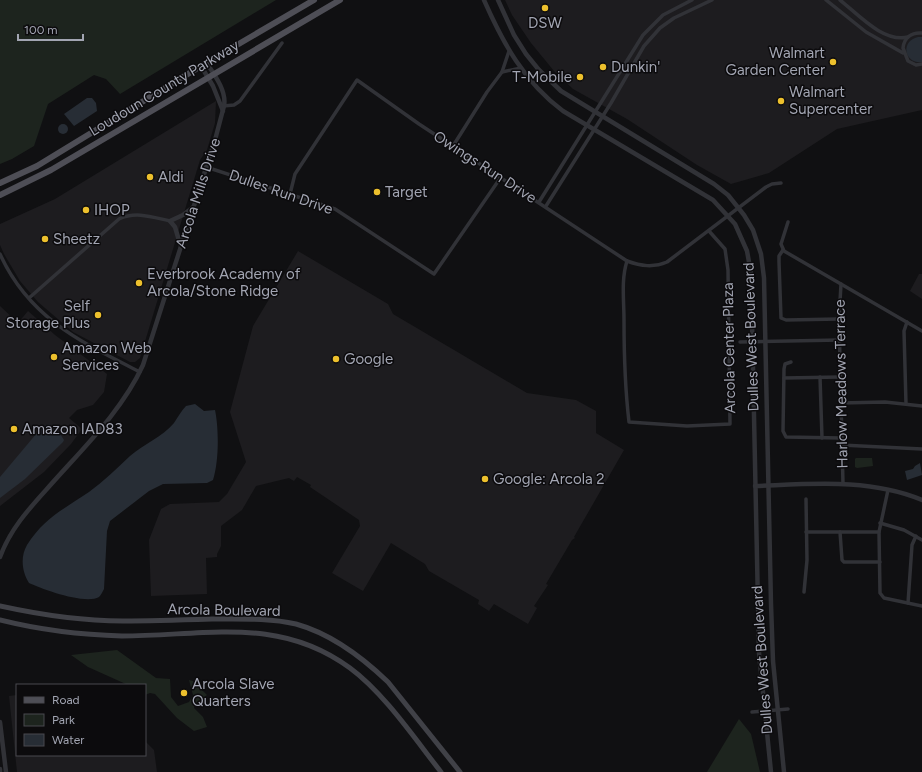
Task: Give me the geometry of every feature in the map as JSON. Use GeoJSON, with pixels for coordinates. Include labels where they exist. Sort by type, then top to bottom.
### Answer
{"type":"FeatureCollection","features":[{"type":"Feature","properties":{"kind":"main road","name":"Loudoun County Parkway"},"geometry":{"type":"LineString","coordinates":[[0,183],[37,166],[204,64],[314,0]]}},
{"type":"Feature","properties":{"kind":"main road","name":"Loudoun County Parkway"},"geometry":{"type":"LineString","coordinates":[[0,195],[51,170],[340,0]]}},
{"type":"Feature","properties":{"kind":"main road","name":"Arcola Boulevard"},"geometry":{"type":"LineString","coordinates":[[0,606],[64,618],[97,620],[249,619],[276,620],[297,624],[313,630],[345,647],[375,669],[388,682],[460,772]]}},
{"type":"Feature","properties":{"kind":"main road","name":"Arcola Boulevard"},"geometry":{"type":"LineString","coordinates":[[0,620],[51,630],[85,634],[122,636],[251,632],[279,635],[306,643],[333,657],[366,681],[441,772]]}},
{"type":"Feature","properties":{"kind":"street","name":"Dulles West Boulevard"},"geometry":{"type":"LineString","coordinates":[[484,0],[509,51],[535,86],[553,104],[707,195],[728,216],[743,241],[750,263],[759,653],[771,772]]}},
{"type":"Feature","properties":{"kind":"street","name":"Dulles West Boulevard"},"geometry":{"type":"LineString","coordinates":[[498,0],[514,35],[536,67],[562,91],[714,184],[739,208],[753,230],[763,264],[772,634],[777,710],[784,772]]}},
{"type":"Feature","properties":{"kind":"street"},"geometry":{"type":"LineString","coordinates":[[539,202],[588,126],[595,112],[643,35],[663,15],[692,0]]}},
{"type":"Feature","properties":{"kind":"street"},"geometry":{"type":"LineString","coordinates":[[546,206],[603,117],[635,60],[653,36],[674,18],[712,0]]}},
{"type":"Feature","properties":{"kind":"street"},"geometry":{"type":"LineString","coordinates":[[826,0],[866,32],[903,53],[912,63],[922,64]]}},
{"type":"Feature","properties":{"kind":"street"},"geometry":{"type":"LineString","coordinates":[[840,0],[881,31],[893,37],[908,37]]}},
{"type":"Feature","properties":{"kind":"street"},"geometry":{"type":"LineString","coordinates":[[903,53],[903,44],[908,37],[915,33],[922,34]]}},
{"type":"Feature","properties":{"kind":"street"},"geometry":{"type":"LineString","coordinates":[[204,64],[208,77],[222,108],[234,106],[240,102],[282,43]]}},
{"type":"Feature","properties":{"kind":"street"},"geometry":{"type":"LineString","coordinates":[[453,146],[487,92],[502,72],[509,51]]}},
{"type":"Feature","properties":{"kind":"street","name":"Arcola Mills Drive"},"geometry":{"type":"LineString","coordinates":[[0,557],[8,537],[25,512],[104,423],[127,393],[140,372],[206,167],[225,101],[223,92],[214,73],[204,64]]}},
{"type":"Feature","properties":{"kind":"street"},"geometry":{"type":"LineString","coordinates":[[502,72],[521,68]]}},
{"type":"Feature","properties":{"kind":"street","name":"Owings Run Drive"},"geometry":{"type":"LineString","coordinates":[[290,194],[294,174],[357,80],[453,146],[546,206],[627,261],[647,266],[662,264],[674,258],[766,188],[772,184],[781,183]]}},
{"type":"Feature","properties":{"kind":"street","name":"Dulles Run Drive"},"geometry":{"type":"LineString","coordinates":[[206,167],[290,194],[339,212],[434,274],[501,177]]}},
{"type":"Feature","properties":{"kind":"street"},"geometry":{"type":"LineString","coordinates":[[170,221],[183,215],[193,207]]}},
{"type":"Feature","properties":{"kind":"street"},"geometry":{"type":"LineString","coordinates":[[29,298],[119,219],[140,214],[170,221],[175,227],[180,245]]}},
{"type":"Feature","properties":{"kind":"street"},"geometry":{"type":"LineString","coordinates":[[788,222],[781,244],[784,250],[922,331]]}},
{"type":"Feature","properties":{"kind":"street","name":"Arcola Center Plaza"},"geometry":{"type":"LineString","coordinates":[[627,261],[623,273],[625,389],[629,422],[687,426],[730,424],[728,270],[724,249],[708,231]]}},
{"type":"Feature","properties":{"kind":"street"},"geometry":{"type":"LineString","coordinates":[[784,250],[779,256],[781,318],[786,320],[839,319]]}},
{"type":"Feature","properties":{"kind":"street"},"geometry":{"type":"LineString","coordinates":[[0,254],[12,276],[43,313],[71,336],[140,372]]}},
{"type":"Feature","properties":{"kind":"street","name":"Harlow Meadows Terrace"},"geometry":{"type":"LineString","coordinates":[[841,284],[839,319],[843,484]]}},
{"type":"Feature","properties":{"kind":"street"},"geometry":{"type":"LineString","coordinates":[[906,404],[904,331],[907,322]]}},
{"type":"Feature","properties":{"kind":"street"},"geometry":{"type":"LineString","coordinates":[[740,342],[840,340]]}},
{"type":"Feature","properties":{"kind":"street"},"geometry":{"type":"LineString","coordinates":[[791,362],[785,364],[784,378],[783,430],[786,437],[841,438]]}},
{"type":"Feature","properties":{"kind":"street"},"geometry":{"type":"LineString","coordinates":[[820,377],[822,438]]}},
{"type":"Feature","properties":{"kind":"street"},"geometry":{"type":"LineString","coordinates":[[784,378],[840,377]]}},
{"type":"Feature","properties":{"kind":"street"},"geometry":{"type":"LineString","coordinates":[[841,403],[885,402],[922,406]]}},
{"type":"Feature","properties":{"kind":"street"},"geometry":{"type":"LineString","coordinates":[[841,445],[922,449]]}},
{"type":"Feature","properties":{"kind":"street"},"geometry":{"type":"LineString","coordinates":[[755,486],[843,484],[888,490],[922,500]]}},
{"type":"Feature","properties":{"kind":"street"},"geometry":{"type":"LineString","coordinates":[[888,490],[879,532],[881,596],[884,598],[922,606]]}},
{"type":"Feature","properties":{"kind":"street"},"geometry":{"type":"LineString","coordinates":[[804,592],[806,560],[806,499]]}},
{"type":"Feature","properties":{"kind":"street"},"geometry":{"type":"LineString","coordinates":[[880,523],[916,536],[922,540]]}},
{"type":"Feature","properties":{"kind":"street"},"geometry":{"type":"LineString","coordinates":[[806,532],[879,532]]}},
{"type":"Feature","properties":{"kind":"street"},"geometry":{"type":"LineString","coordinates":[[840,532],[842,560],[844,562],[880,562]]}},
{"type":"Feature","properties":{"kind":"street"},"geometry":{"type":"LineString","coordinates":[[908,603],[912,545],[916,536]]}},
{"type":"Feature","properties":{"kind":"street"},"geometry":{"type":"LineString","coordinates":[[752,712],[788,709]]}},
{"type":"Feature","properties":{"kind":"street"},"geometry":{"type":"LineString","coordinates":[[0,722],[6,772]]}},
{"type":"Feature","properties":{"kind":"shaded area"},"geometry":{"type":"Polygon","coordinates":[[[505,0],[922,0],[922,110],[837,129],[769,173],[731,184],[697,165],[627,119],[573,89],[554,71],[531,43],[512,15],[505,0]]]}},
{"type":"Feature","properties":{"kind":"shaded area"},"geometry":{"type":"Polygon","coordinates":[[[216,101],[215,123],[207,150],[200,160],[140,358],[135,362],[130,362],[73,332],[38,302],[20,281],[4,254],[0,245],[0,224],[55,199],[216,101]]]}},
{"type":"Feature","properties":{"kind":"shaded area"},"geometry":{"type":"Polygon","coordinates":[[[298,251],[388,304],[393,314],[527,393],[576,400],[596,411],[596,433],[624,450],[574,537],[575,538],[572,540],[546,584],[548,585],[534,606],[537,608],[528,624],[494,604],[489,611],[478,604],[479,600],[429,571],[425,564],[391,543],[363,591],[332,573],[360,526],[359,520],[310,487],[311,485],[297,477],[294,481],[289,478],[256,486],[242,510],[221,526],[221,546],[217,557],[206,558],[207,594],[151,596],[149,540],[161,509],[170,504],[219,502],[227,494],[246,462],[230,412],[253,326],[298,251]]]}},
{"type":"Feature","properties":{"kind":"shaded area"},"geometry":{"type":"Polygon","coordinates":[[[919,274],[922,274],[922,299],[910,291],[919,274]]]}},
{"type":"Feature","properties":{"kind":"shaded area"},"geometry":{"type":"Polygon","coordinates":[[[0,306],[18,323],[28,311],[55,335],[107,374],[104,392],[93,405],[77,410],[69,418],[82,429],[71,444],[44,472],[0,506],[0,306]]]}},
{"type":"Feature","properties":{"kind":"shaded area"},"geometry":{"type":"Polygon","coordinates":[[[16,695],[16,756],[146,756],[146,742],[154,750],[157,772],[17,772],[9,696],[16,695]]]}},
{"type":"Feature","properties":{"kind":"green space"},"geometry":{"type":"Polygon","coordinates":[[[0,0],[276,0],[120,94],[106,79],[94,75],[48,104],[34,146],[0,164],[0,0]]]}},
{"type":"Feature","properties":{"kind":"green space"},"geometry":{"type":"Polygon","coordinates":[[[856,458],[872,458],[873,466],[857,468],[855,467],[856,458]]]}},
{"type":"Feature","properties":{"kind":"green space"},"geometry":{"type":"Polygon","coordinates":[[[117,650],[156,678],[170,679],[171,697],[178,706],[189,702],[193,695],[189,680],[193,681],[207,695],[195,704],[194,708],[203,717],[207,727],[194,731],[177,718],[155,694],[150,693],[146,695],[146,684],[126,684],[88,667],[71,655],[117,650]]]}},
{"type":"Feature","properties":{"kind":"green space"},"geometry":{"type":"Polygon","coordinates":[[[739,719],[751,734],[760,772],[707,772],[739,719]]]}},
{"type":"Feature","properties":{"kind":"water"},"geometry":{"type":"Polygon","coordinates":[[[922,37],[922,62],[911,60],[906,52],[908,43],[912,39],[922,37]]]}},
{"type":"Feature","properties":{"kind":"water"},"geometry":{"type":"Polygon","coordinates":[[[87,98],[92,98],[96,103],[97,111],[74,126],[64,114],[87,98]]]}},
{"type":"Feature","properties":{"kind":"water"},"geometry":{"type":"Polygon","coordinates":[[[61,124],[65,124],[67,125],[67,133],[61,134],[58,131],[58,127],[61,124]]]}},
{"type":"Feature","properties":{"kind":"water"},"geometry":{"type":"Polygon","coordinates":[[[195,404],[204,411],[215,410],[218,445],[213,480],[207,483],[163,484],[149,491],[110,521],[107,531],[104,589],[99,597],[93,599],[74,598],[43,589],[29,583],[23,569],[23,554],[27,545],[40,528],[55,515],[95,488],[130,456],[169,428],[186,406],[195,404]]]}},
{"type":"Feature","properties":{"kind":"water"},"geometry":{"type":"Polygon","coordinates":[[[49,424],[57,429],[64,440],[63,442],[25,479],[0,498],[0,477],[42,427],[49,424]]]}},
{"type":"Feature","properties":{"kind":"water"},"geometry":{"type":"Polygon","coordinates":[[[920,463],[922,475],[907,480],[905,471],[913,469],[920,463]]]}},
{"type":"Feature","properties":{"kind":"place","name":"DSW"},"geometry":{"type":"Point","coordinates":[545,8]}},
{"type":"Feature","properties":{"kind":"place","name":"Walmart Garden Center"},"geometry":{"type":"Point","coordinates":[833,62]}},
{"type":"Feature","properties":{"kind":"place","name":"Dunkin'"},"geometry":{"type":"Point","coordinates":[603,67]}},
{"type":"Feature","properties":{"kind":"place","name":"T-Mobile"},"geometry":{"type":"Point","coordinates":[580,77]}},
{"type":"Feature","properties":{"kind":"place","name":"Walmart Supercenter"},"geometry":{"type":"Point","coordinates":[781,101]}},
{"type":"Feature","properties":{"kind":"place","name":"Aldi"},"geometry":{"type":"Point","coordinates":[150,177]}},
{"type":"Feature","properties":{"kind":"place","name":"Target"},"geometry":{"type":"Point","coordinates":[377,192]}},
{"type":"Feature","properties":{"kind":"place","name":"IHOP"},"geometry":{"type":"Point","coordinates":[86,210]}},
{"type":"Feature","properties":{"kind":"place","name":"Sheetz"},"geometry":{"type":"Point","coordinates":[45,239]}},
{"type":"Feature","properties":{"kind":"place","name":"Everbrook Academy of Arcola/Stone Ridge"},"geometry":{"type":"Point","coordinates":[139,283]}},
{"type":"Feature","properties":{"kind":"place","name":"Self Storage Plus"},"geometry":{"type":"Point","coordinates":[98,315]}},
{"type":"Feature","properties":{"kind":"place","name":"Amazon Web Services"},"geometry":{"type":"Point","coordinates":[54,357]}},
{"type":"Feature","properties":{"kind":"place","name":"Google"},"geometry":{"type":"Point","coordinates":[336,359]}},
{"type":"Feature","properties":{"kind":"place","name":"Amazon IAD83"},"geometry":{"type":"Point","coordinates":[14,429]}},
{"type":"Feature","properties":{"kind":"place","name":"Google: Arcola 2"},"geometry":{"type":"Point","coordinates":[485,479]}},
{"type":"Feature","properties":{"kind":"place","name":"Arcola Slave Quarters"},"geometry":{"type":"Point","coordinates":[184,693]}}]}
